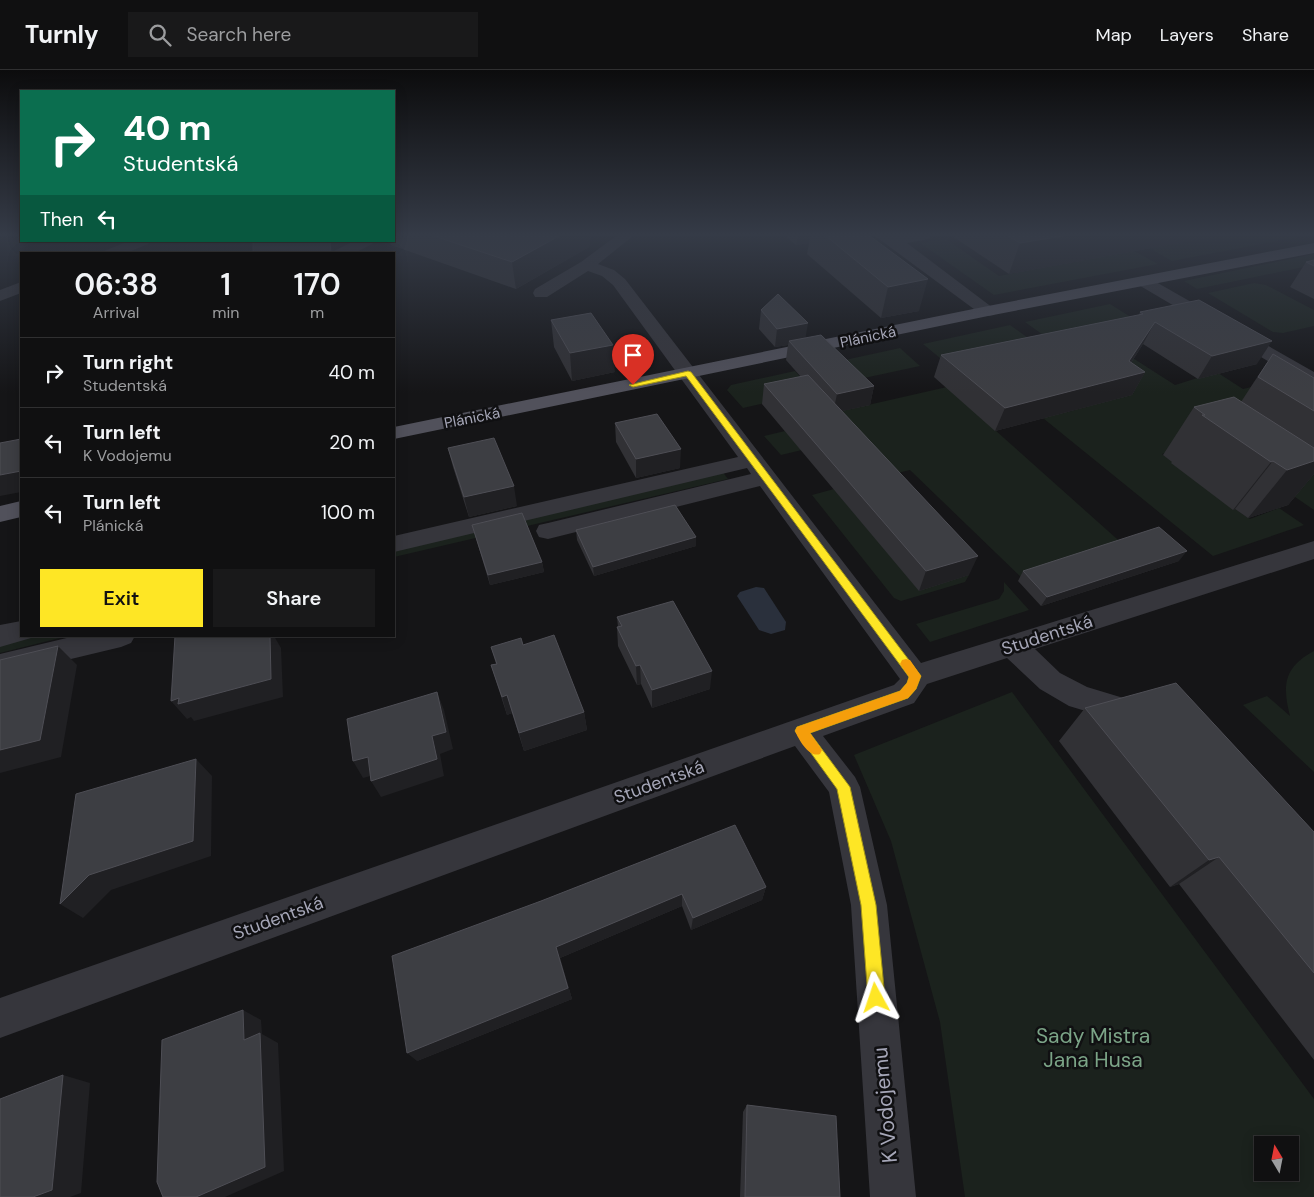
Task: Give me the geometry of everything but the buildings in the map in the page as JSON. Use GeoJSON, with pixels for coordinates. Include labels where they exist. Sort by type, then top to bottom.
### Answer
{"type":"FeatureCollection","features":[{"type":"Feature","properties":{"kind":"main road","name":"Plánická"},"geometry":{"type":"LineString","coordinates":[[395,434],[1103,289]]}},
{"type":"Feature","properties":{"kind":"main road"},"geometry":{"type":"LineString","coordinates":[[0,514],[20,509]]}},
{"type":"Feature","properties":{"kind":"street"},"geometry":{"type":"LineString","coordinates":[[0,296],[19,289]]}},
{"type":"Feature","properties":{"kind":"street"},"geometry":{"type":"LineString","coordinates":[[541,293],[548,289]]}},
{"type":"Feature","properties":{"kind":"street"},"geometry":{"type":"LineString","coordinates":[[624,289],[915,676]]}},
{"type":"Feature","properties":{"kind":"street"},"geometry":{"type":"LineString","coordinates":[[957,289],[988,311]]}},
{"type":"Feature","properties":{"kind":"street"},"geometry":{"type":"LineString","coordinates":[[1155,289],[1314,380]]}},
{"type":"Feature","properties":{"kind":"street"},"geometry":{"type":"LineString","coordinates":[[548,531],[760,469]]}},
{"type":"Feature","properties":{"kind":"street"},"geometry":{"type":"LineString","coordinates":[[395,544],[760,469]]}},
{"type":"Feature","properties":{"kind":"street","name":"Studentská"},"geometry":{"type":"LineString","coordinates":[[0,1018],[904,694],[912,685],[915,676],[1314,550]]}},
{"type":"Feature","properties":{"kind":"street"},"geometry":{"type":"LineString","coordinates":[[0,636],[20,632]]}},
{"type":"Feature","properties":{"kind":"street"},"geometry":{"type":"LineString","coordinates":[[0,665],[117,637]]}},
{"type":"Feature","properties":{"kind":"street"},"geometry":{"type":"LineString","coordinates":[[1013,646],[1050,681],[1080,697],[1119,709]]}},
{"type":"Feature","properties":{"kind":"street","name":"K Vodojemu"},"geometry":{"type":"LineString","coordinates":[[801,731],[844,787],[869,905],[893,1197]]}},
{"type":"Feature","properties":{"kind":"green space"},"geometry":{"type":"Polygon","coordinates":[[[985,289],[1028,289],[994,295],[985,289]]]}},
{"type":"Feature","properties":{"kind":"green space"},"geometry":{"type":"Polygon","coordinates":[[[1228,289],[1273,289],[1314,310],[1314,326],[1283,333],[1273,332],[1208,293],[1228,289]]]}},
{"type":"Feature","properties":{"kind":"green space"},"geometry":{"type":"Polygon","coordinates":[[[1110,304],[1180,348],[1140,333],[1114,346],[1175,385],[1207,375],[1201,362],[1243,389],[1284,379],[1314,453],[1314,510],[1214,441],[1162,454],[1233,509],[1250,519],[1279,508],[1304,525],[1213,556],[1033,410],[986,422],[1126,547],[1023,579],[910,470],[876,478],[824,415],[969,382],[923,344],[1010,325],[1074,371],[1057,404],[1068,412],[1127,395],[1025,322],[1110,304]]]}},
{"type":"Feature","properties":{"kind":"green space"},"geometry":{"type":"Polygon","coordinates":[[[900,348],[920,366],[841,383],[822,365],[900,348]]]}},
{"type":"Feature","properties":{"kind":"green space"},"geometry":{"type":"Polygon","coordinates":[[[795,371],[814,392],[743,408],[727,390],[731,385],[795,371]]]}},
{"type":"Feature","properties":{"kind":"green space"},"geometry":{"type":"Polygon","coordinates":[[[785,431],[802,450],[781,455],[764,436],[785,431]]]}},
{"type":"Feature","properties":{"kind":"green space"},"geometry":{"type":"Polygon","coordinates":[[[722,471],[728,479],[395,557],[395,549],[722,471]]]}},
{"type":"Feature","properties":{"kind":"green space"},"geometry":{"type":"Polygon","coordinates":[[[834,489],[919,590],[969,575],[965,582],[901,601],[894,598],[812,495],[834,489]]]}},
{"type":"Feature","properties":{"kind":"green space"},"geometry":{"type":"Polygon","coordinates":[[[1004,582],[1029,610],[930,642],[916,624],[999,599],[1004,591],[1004,582]]]}},
{"type":"Feature","properties":{"kind":"green space"},"geometry":{"type":"Polygon","coordinates":[[[20,637],[64,637],[0,653],[0,642],[20,637]]]}},
{"type":"Feature","properties":{"kind":"green space"},"geometry":{"type":"Polygon","coordinates":[[[1314,651],[1314,772],[1243,705],[1267,696],[1290,716],[1286,695],[1288,678],[1296,664],[1314,651]]]}},
{"type":"Feature","properties":{"kind":"green space","name":"Sady Mistra Jana Husa"},"geometry":{"type":"Polygon","coordinates":[[[1012,692],[1314,1099],[1314,1197],[965,1197],[940,1022],[891,841],[854,755],[1012,692]]]}},
{"type":"Feature","properties":{"kind":"water"},"geometry":{"type":"Polygon","coordinates":[[[756,587],[764,588],[786,622],[785,630],[771,634],[759,630],[737,596],[740,592],[756,587]]]}},
{"type":"Feature","properties":{"kind":"slow traffic"},"geometry":{"type":"LineString","coordinates":[[815,750],[801,731],[904,694],[912,685],[915,676],[906,664]]}},
{"type":"Feature","properties":{"kind":"route"},"geometry":{"type":"LineString","coordinates":[[633,385],[688,374],[915,676],[912,685],[904,694],[801,731],[844,787],[869,905],[876,998]]}}]}
